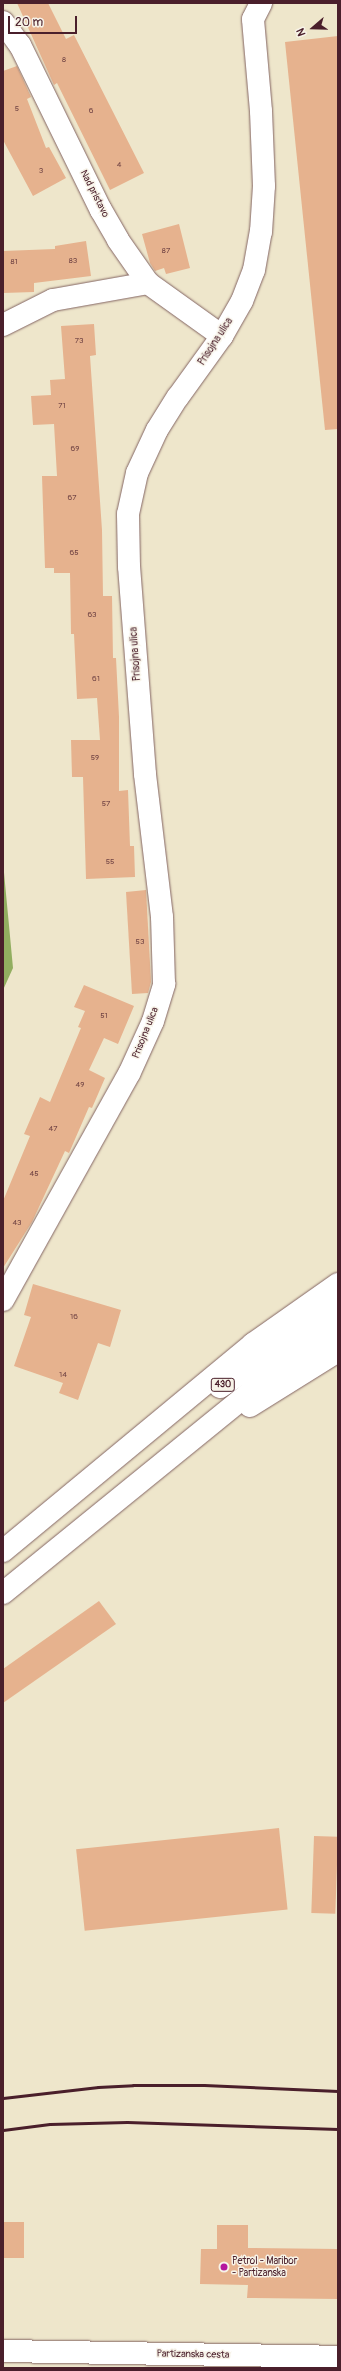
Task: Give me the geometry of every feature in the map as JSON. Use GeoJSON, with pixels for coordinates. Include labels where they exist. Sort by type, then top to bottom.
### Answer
{"type":"FeatureCollection","features":[{"type":"Feature","properties":{"kind":"main road","name":"Prisojna ulica"},"geometry":{"type":"LineString","coordinates":[[3,1300],[130,1074],[153,1021],[164,984],[162,917],[145,774],[129,567],[128,514],[137,473],[157,430],[222,336],[242,301],[254,270],[262,232],[264,186],[263,141],[253,20],[261,3]]}},
{"type":"Feature","properties":{"kind":"main road","name":"Nad pristavo"},"geometry":{"type":"LineString","coordinates":[[3,22],[20,45],[101,210],[148,283],[222,336]]}},
{"type":"Feature","properties":{"kind":"main road"},"geometry":{"type":"LineString","coordinates":[[3,325],[53,300],[148,283]]}},
{"type":"Feature","properties":{"kind":"main road"},"geometry":{"type":"LineString","coordinates":[[109,1464],[253,1344],[338,1284]]}},
{"type":"Feature","properties":{"kind":"main road","name":"430"},"geometry":{"type":"LineString","coordinates":[[3,1551],[109,1464],[338,1308]]}},
{"type":"Feature","properties":{"kind":"main road","name":"430"},"geometry":{"type":"LineString","coordinates":[[3,1593],[277,1370],[338,1330]]}},
{"type":"Feature","properties":{"kind":"main road"},"geometry":{"type":"LineString","coordinates":[[186,1445],[338,1351]]}},
{"type":"Feature","properties":{"kind":"main road","name":"Partizanska cesta"},"geometry":{"type":"LineString","coordinates":[[3,2351],[49,2360],[338,2357]]}},
{"type":"Feature","properties":{"kind":"green space"},"geometry":{"type":"Polygon","coordinates":[[[3,862],[13,968],[3,990],[3,862]]]}},
{"type":"Feature","properties":{"kind":"building"},"geometry":{"type":"Polygon","coordinates":[[[17,3],[48,3],[66,39],[74,35],[144,173],[110,190],[57,83],[54,85],[17,3]]]}},
{"type":"Feature","properties":{"kind":"building"},"geometry":{"type":"Polygon","coordinates":[[[338,36],[338,429],[325,430],[285,42],[338,36]]]}},
{"type":"Feature","properties":{"kind":"building"},"geometry":{"type":"Polygon","coordinates":[[[17,66],[31,97],[27,99],[46,148],[49,147],[66,178],[33,196],[3,140],[3,71],[17,66]]]}},
{"type":"Feature","properties":{"kind":"building"},"geometry":{"type":"Polygon","coordinates":[[[179,224],[190,268],[166,274],[164,268],[155,271],[150,263],[142,234],[179,224]]]}},
{"type":"Feature","properties":{"kind":"building"},"geometry":{"type":"Polygon","coordinates":[[[86,241],[91,276],[34,283],[34,292],[3,293],[3,251],[55,249],[55,246],[86,241]]]}},
{"type":"Feature","properties":{"kind":"building"},"geometry":{"type":"Polygon","coordinates":[[[94,324],[96,355],[90,356],[102,530],[103,596],[112,596],[113,658],[116,658],[119,717],[119,791],[128,790],[130,846],[134,846],[135,877],[86,879],[83,777],[72,777],[71,740],[100,740],[97,698],[77,699],[74,634],[71,634],[70,573],[54,573],[54,568],[45,568],[42,476],[57,476],[54,424],[33,425],[31,396],[51,395],[50,380],[65,379],[61,326],[94,324]]]}},
{"type":"Feature","properties":{"kind":"building"},"geometry":{"type":"Polygon","coordinates":[[[146,890],[151,982],[148,993],[132,994],[126,892],[146,890]]]}},
{"type":"Feature","properties":{"kind":"building"},"geometry":{"type":"Polygon","coordinates":[[[84,985],[134,1006],[118,1044],[104,1038],[89,1070],[105,1078],[92,1108],[89,1107],[69,1153],[65,1151],[32,1222],[3,1268],[3,1201],[30,1136],[24,1134],[40,1097],[50,1102],[81,1028],[78,1027],[85,1011],[74,1007],[84,985]]]}},
{"type":"Feature","properties":{"kind":"building"},"geometry":{"type":"Polygon","coordinates":[[[33,1284],[121,1310],[110,1347],[98,1343],[78,1400],[59,1393],[63,1383],[14,1366],[31,1317],[24,1315],[33,1284]]]}},
{"type":"Feature","properties":{"kind":"building"},"geometry":{"type":"Polygon","coordinates":[[[99,1601],[116,1624],[3,1703],[3,1669],[99,1601]]]}},
{"type":"Feature","properties":{"kind":"building"},"geometry":{"type":"Polygon","coordinates":[[[279,1828],[288,1910],[85,1931],[76,1849],[279,1828]]]}},
{"type":"Feature","properties":{"kind":"building"},"geometry":{"type":"Polygon","coordinates":[[[314,1836],[338,1837],[335,1914],[311,1913],[314,1836]]]}},
{"type":"Feature","properties":{"kind":"building"},"geometry":{"type":"Polygon","coordinates":[[[3,2222],[24,2222],[24,2258],[3,2258],[3,2222]]]}},
{"type":"Feature","properties":{"kind":"building"},"geometry":{"type":"Polygon","coordinates":[[[217,2225],[248,2225],[248,2248],[338,2249],[338,2299],[247,2298],[248,2285],[200,2284],[201,2249],[217,2249],[217,2225]]]}},
{"type":"Feature","properties":{"kind":"railway"},"geometry":{"type":"LineString","coordinates":[[3,2098],[98,2087],[133,2085],[204,2085],[338,2091]]}},
{"type":"Feature","properties":{"kind":"railway"},"geometry":{"type":"LineString","coordinates":[[3,2130],[50,2124],[127,2122],[338,2129]]}},
{"type":"Feature","properties":{"kind":"place","name":"Petrol - Maribor - Partizanska"},"geometry":{"type":"Point","coordinates":[224,2267]}}]}
